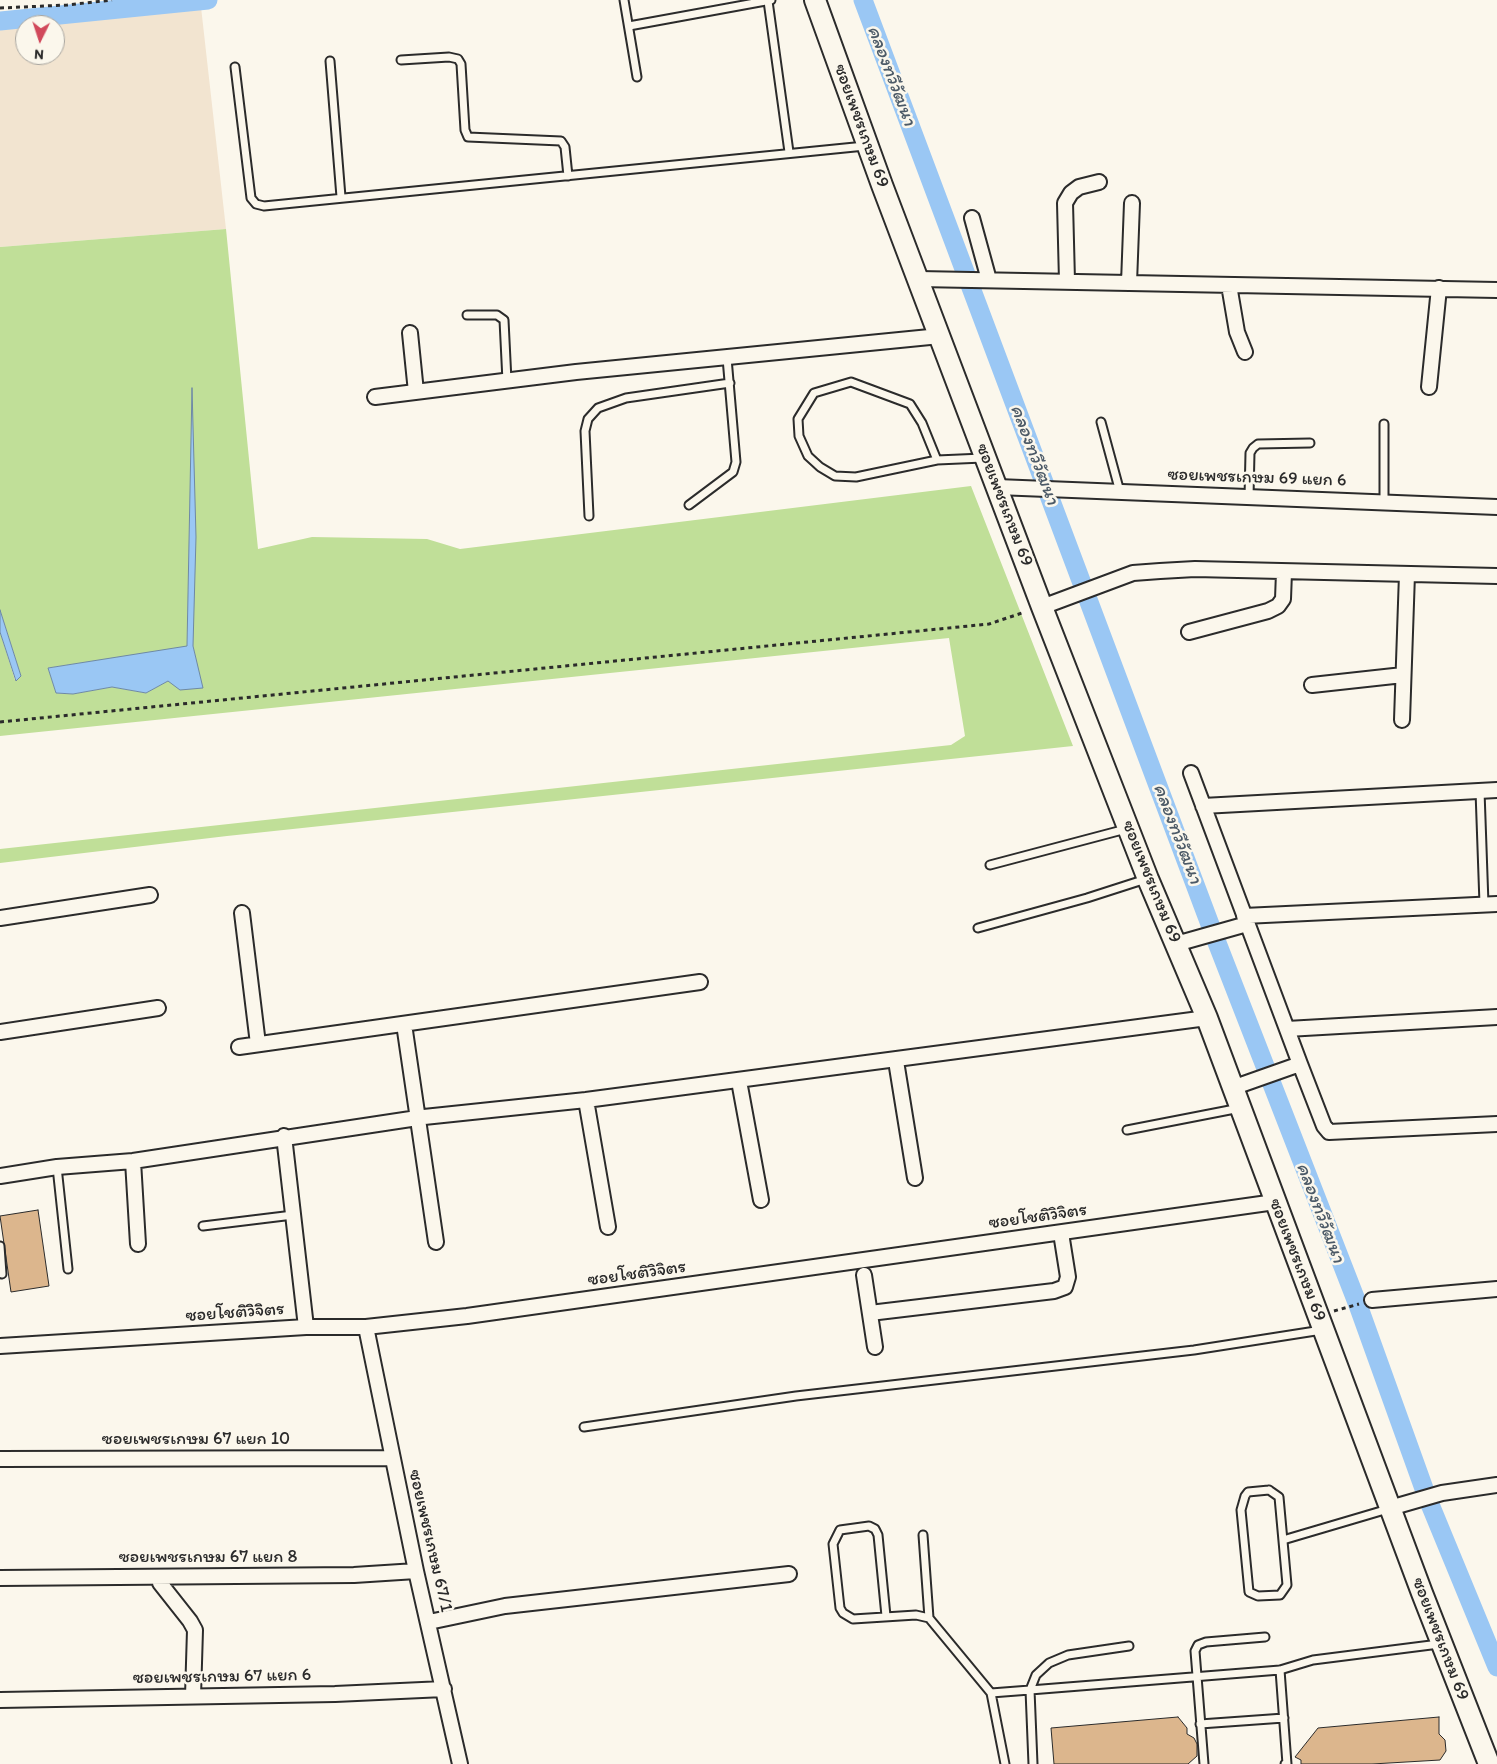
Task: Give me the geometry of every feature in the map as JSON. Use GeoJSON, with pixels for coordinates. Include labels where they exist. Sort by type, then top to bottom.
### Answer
{"type":"FeatureCollection","features":[{"type":"Feature","properties":{"kind":"main road","name":"ซอยเพชรเกษม 69"},"geometry":{"type":"LineString","coordinates":[[815,0],[868,145],[928,279],[940,336],[986,458],[1006,487],[1051,603],[1148,878],[1184,942],[1207,1018],[1239,1085],[1240,1108],[1275,1202],[1326,1321],[1398,1506],[1442,1643],[1489,1764]]}},
{"type":"Feature","properties":{"kind":"street"},"geometry":{"type":"LineString","coordinates":[[1067,282],[1065,204],[1079,186],[1099,182]]}},
{"type":"Feature","properties":{"kind":"street"},"geometry":{"type":"LineString","coordinates":[[1129,283],[1132,203]]}},
{"type":"Feature","properties":{"kind":"street"},"geometry":{"type":"LineString","coordinates":[[972,218],[987,280]]}},
{"type":"Feature","properties":{"kind":"street"},"geometry":{"type":"LineString","coordinates":[[928,279],[1497,290]]}},
{"type":"Feature","properties":{"kind":"street"},"geometry":{"type":"LineString","coordinates":[[1230,285],[1237,332],[1245,352]]}},
{"type":"Feature","properties":{"kind":"street"},"geometry":{"type":"LineString","coordinates":[[1429,387],[1440,288]]}},
{"type":"Feature","properties":{"kind":"street"},"geometry":{"type":"LineString","coordinates":[[410,333],[416,392]]}},
{"type":"Feature","properties":{"kind":"street"},"geometry":{"type":"LineString","coordinates":[[374,398],[507,381],[940,336]]}},
{"type":"Feature","properties":{"kind":"street","name":"ซอยเพชรเกษม 69 แยก 6"},"geometry":{"type":"LineString","coordinates":[[1006,487],[1497,507]]}},
{"type":"Feature","properties":{"kind":"street"},"geometry":{"type":"LineString","coordinates":[[1051,603],[1133,573],[1179,570],[1497,576]]}},
{"type":"Feature","properties":{"kind":"street"},"geometry":{"type":"LineString","coordinates":[[1189,632],[1268,611],[1278,606],[1282,599],[1284,572]]}},
{"type":"Feature","properties":{"kind":"street"},"geometry":{"type":"LineString","coordinates":[[1402,720],[1407,574]]}},
{"type":"Feature","properties":{"kind":"street"},"geometry":{"type":"LineString","coordinates":[[1312,685],[1403,676]]}},
{"type":"Feature","properties":{"kind":"street"},"geometry":{"type":"LineString","coordinates":[[1190,773],[1324,1126],[1329,1132],[1497,1124]]}},
{"type":"Feature","properties":{"kind":"street"},"geometry":{"type":"LineString","coordinates":[[1203,806],[1497,790]]}},
{"type":"Feature","properties":{"kind":"street"},"geometry":{"type":"LineString","coordinates":[[0,918],[150,895]]}},
{"type":"Feature","properties":{"kind":"street"},"geometry":{"type":"LineString","coordinates":[[1184,942],[1231,928],[1245,920],[1491,904]]}},
{"type":"Feature","properties":{"kind":"street"},"geometry":{"type":"LineString","coordinates":[[242,913],[258,1044]]}},
{"type":"Feature","properties":{"kind":"street"},"geometry":{"type":"LineString","coordinates":[[239,1047],[700,982]]}},
{"type":"Feature","properties":{"kind":"street"},"geometry":{"type":"LineString","coordinates":[[0,1032],[158,1008]]}},
{"type":"Feature","properties":{"kind":"street"},"geometry":{"type":"LineString","coordinates":[[1287,1030],[1497,1017]]}},
{"type":"Feature","properties":{"kind":"street"},"geometry":{"type":"LineString","coordinates":[[0,1176],[57,1167],[133,1161],[284,1136],[419,1118],[739,1081],[1207,1018]]}},
{"type":"Feature","properties":{"kind":"street"},"geometry":{"type":"LineString","coordinates":[[404,1024],[436,1242]]}},
{"type":"Feature","properties":{"kind":"street"},"geometry":{"type":"LineString","coordinates":[[896,1061],[915,1178]]}},
{"type":"Feature","properties":{"kind":"street"},"geometry":{"type":"LineString","coordinates":[[1239,1085],[1300,1064]]}},
{"type":"Feature","properties":{"kind":"street"},"geometry":{"type":"LineString","coordinates":[[739,1081],[761,1200]]}},
{"type":"Feature","properties":{"kind":"street"},"geometry":{"type":"LineString","coordinates":[[586,1100],[608,1227]]}},
{"type":"Feature","properties":{"kind":"street"},"geometry":{"type":"LineString","coordinates":[[284,1136],[306,1327]]}},
{"type":"Feature","properties":{"kind":"street"},"geometry":{"type":"LineString","coordinates":[[133,1161],[138,1244]]}},
{"type":"Feature","properties":{"kind":"street","name":"ซอยโชติวิจิตร"},"geometry":{"type":"LineString","coordinates":[[0,1346],[306,1327],[366,1327],[466,1316],[1275,1202]]}},
{"type":"Feature","properties":{"kind":"street"},"geometry":{"type":"LineString","coordinates":[[870,1313],[1054,1291],[1065,1287],[1068,1277],[1061,1233]]}},
{"type":"Feature","properties":{"kind":"street"},"geometry":{"type":"LineString","coordinates":[[864,1275],[875,1346]]}},
{"type":"Feature","properties":{"kind":"street"},"geometry":{"type":"LineString","coordinates":[[1372,1300],[1497,1289]]}},
{"type":"Feature","properties":{"kind":"street","name":"ซอยเพชรเกษม 67/1"},"geometry":{"type":"LineString","coordinates":[[366,1327],[416,1572],[429,1622],[460,1764]]}},
{"type":"Feature","properties":{"kind":"street","name":"ซอยเพชรเกษม 67 แยก 10"},"geometry":{"type":"LineString","coordinates":[[0,1459],[392,1458]]}},
{"type":"Feature","properties":{"kind":"street"},"geometry":{"type":"LineString","coordinates":[[1398,1506],[1442,1493],[1497,1485]]}},
{"type":"Feature","properties":{"kind":"street","name":"ซอยเพชรเกษม 67 แยก 8"},"geometry":{"type":"LineString","coordinates":[[0,1578],[354,1575],[416,1572]]}},
{"type":"Feature","properties":{"kind":"street"},"geometry":{"type":"LineString","coordinates":[[429,1622],[505,1606],[789,1574]]}},
{"type":"Feature","properties":{"kind":"street"},"geometry":{"type":"LineString","coordinates":[[160,1583],[195,1630],[194,1696]]}},
{"type":"Feature","properties":{"kind":"street","name":"ซอยเพชรเกษม 67 แยก 6"},"geometry":{"type":"LineString","coordinates":[[0,1700],[335,1694],[444,1689]]}},
{"type":"Feature","properties":{"kind":"lane"},"geometry":{"type":"LineString","coordinates":[[624,0],[637,76]]}},
{"type":"Feature","properties":{"kind":"lane"},"geometry":{"type":"LineString","coordinates":[[629,26],[770,0],[789,152]]}},
{"type":"Feature","properties":{"kind":"lane"},"geometry":{"type":"LineString","coordinates":[[401,60],[449,57],[458,59],[461,64],[465,130],[468,137],[561,141],[565,147],[568,176]]}},
{"type":"Feature","properties":{"kind":"lane"},"geometry":{"type":"LineString","coordinates":[[330,61],[341,197]]}},
{"type":"Feature","properties":{"kind":"lane"},"geometry":{"type":"LineString","coordinates":[[235,67],[251,198],[256,204],[264,206],[868,145]]}},
{"type":"Feature","properties":{"kind":"lane"},"geometry":{"type":"LineString","coordinates":[[467,315],[497,315],[504,320],[507,381]]}},
{"type":"Feature","properties":{"kind":"lane"},"geometry":{"type":"LineString","coordinates":[[689,505],[733,472],[736,462],[727,358]]}},
{"type":"Feature","properties":{"kind":"lane"},"geometry":{"type":"LineString","coordinates":[[937,460],[922,423],[910,404],[850,382],[814,394],[798,419],[799,436],[808,456],[820,467],[835,476],[856,476],[937,460],[986,458]]}},
{"type":"Feature","properties":{"kind":"lane"},"geometry":{"type":"LineString","coordinates":[[589,516],[585,431],[588,419],[598,408],[626,398],[730,384]]}},
{"type":"Feature","properties":{"kind":"lane"},"geometry":{"type":"LineString","coordinates":[[1101,422],[1120,492]]}},
{"type":"Feature","properties":{"kind":"lane"},"geometry":{"type":"LineString","coordinates":[[1384,424],[1384,502]]}},
{"type":"Feature","properties":{"kind":"lane"},"geometry":{"type":"LineString","coordinates":[[1249,497],[1250,453],[1253,448],[1258,444],[1310,444]]}},
{"type":"Feature","properties":{"kind":"lane"},"geometry":{"type":"LineString","coordinates":[[1480,791],[1491,904]]}},
{"type":"Feature","properties":{"kind":"lane"},"geometry":{"type":"LineString","coordinates":[[990,865],[1129,828]]}},
{"type":"Feature","properties":{"kind":"lane"},"geometry":{"type":"LineString","coordinates":[[978,928],[1087,898],[1148,878]]}},
{"type":"Feature","properties":{"kind":"lane"},"geometry":{"type":"LineString","coordinates":[[1127,1130],[1240,1108]]}},
{"type":"Feature","properties":{"kind":"lane"},"geometry":{"type":"LineString","coordinates":[[57,1167],[68,1269]]}},
{"type":"Feature","properties":{"kind":"lane"},"geometry":{"type":"LineString","coordinates":[[203,1226],[293,1215]]}},
{"type":"Feature","properties":{"kind":"lane"},"geometry":{"type":"LineString","coordinates":[[0,1246],[2,1274]]}},
{"type":"Feature","properties":{"kind":"lane"},"geometry":{"type":"LineString","coordinates":[[584,1428],[796,1396],[1194,1350],[1326,1321]]}},
{"type":"Feature","properties":{"kind":"lane"},"geometry":{"type":"LineString","coordinates":[[1269,1490],[1279,1497],[1283,1540],[1287,1585],[1285,1591],[1280,1595],[1251,1595],[1249,1592],[1241,1510],[1248,1492],[1269,1490]]}},
{"type":"Feature","properties":{"kind":"lane"},"geometry":{"type":"LineString","coordinates":[[1283,1540],[1398,1506]]}},
{"type":"Feature","properties":{"kind":"lane"},"geometry":{"type":"LineString","coordinates":[[886,1616],[878,1535],[875,1529],[869,1526],[840,1530],[833,1544],[840,1608],[847,1617],[853,1618],[916,1615],[929,1618]]}},
{"type":"Feature","properties":{"kind":"lane"},"geometry":{"type":"LineString","coordinates":[[923,1535],[929,1618],[992,1693],[1005,1764]]}},
{"type":"Feature","properties":{"kind":"lane"},"geometry":{"type":"LineString","coordinates":[[1204,1764],[1194,1651],[1198,1645],[1206,1642],[1265,1637]]}},
{"type":"Feature","properties":{"kind":"lane"},"geometry":{"type":"LineString","coordinates":[[992,1693],[1280,1670],[1313,1660],[1442,1643]]}},
{"type":"Feature","properties":{"kind":"lane"},"geometry":{"type":"LineString","coordinates":[[1033,1764],[1030,1690],[1036,1675],[1049,1663],[1068,1655],[1130,1646]]}},
{"type":"Feature","properties":{"kind":"lane"},"geometry":{"type":"LineString","coordinates":[[1280,1670],[1287,1764],[1285,1764]]}},
{"type":"Feature","properties":{"kind":"lane"},"geometry":{"type":"LineString","coordinates":[[1200,1724],[1284,1718]]}},
{"type":"Feature","properties":{"kind":"path"},"geometry":{"type":"LineString","coordinates":[[0,8],[67,5],[112,0]]}},
{"type":"Feature","properties":{"kind":"path"},"geometry":{"type":"LineString","coordinates":[[0,722],[989,624],[1051,603]]}},
{"type":"Feature","properties":{"kind":"path"},"geometry":{"type":"LineString","coordinates":[[1326,1321],[1372,1300]]}},
{"type":"Feature","properties":{"kind":"shaded area"},"geometry":{"type":"Polygon","coordinates":[[[201,7],[226,229],[0,247],[0,30],[15,28],[15,65],[65,65],[65,23],[201,7]]]}},
{"type":"Feature","properties":{"kind":"green space"},"geometry":{"type":"Polygon","coordinates":[[[226,229],[258,549],[312,537],[427,539],[460,549],[971,486],[1073,746],[227,836],[0,863],[0,849],[951,745],[965,736],[949,638],[0,736],[0,632],[15,680],[21,676],[0,610],[0,247],[226,229]],[[192,405],[187,647],[48,668],[56,693],[73,694],[112,687],[146,693],[197,665],[193,646],[192,405]]]}},
{"type":"Feature","properties":{"kind":"water"},"geometry":{"type":"Polygon","coordinates":[[[192,388],[196,537],[193,646],[203,688],[180,690],[168,681],[146,693],[112,687],[73,694],[56,693],[48,668],[187,646],[192,388]]]}},
{"type":"Feature","properties":{"kind":"water"},"geometry":{"type":"Polygon","coordinates":[[[0,610],[21,676],[16,681],[0,632],[0,610]]]}},
{"type":"Feature","properties":{"kind":"building"},"geometry":{"type":"Polygon","coordinates":[[[38,1210],[49,1286],[11,1292],[0,1216],[38,1210]]]}},
{"type":"Feature","properties":{"kind":"building"},"geometry":{"type":"Polygon","coordinates":[[[1178,1717],[1187,1728],[1187,1734],[1194,1738],[1197,1744],[1197,1756],[1188,1764],[1054,1764],[1051,1728],[1178,1717]]]}},
{"type":"Feature","properties":{"kind":"building"},"geometry":{"type":"Polygon","coordinates":[[[1439,1717],[1439,1734],[1445,1740],[1446,1751],[1440,1760],[1372,1764],[1301,1764],[1301,1760],[1295,1757],[1318,1728],[1439,1717]]]}},
{"type":"Feature","properties":{"kind":"waterway"},"geometry":{"type":"LineString","coordinates":[[0,21],[208,0]]}},
{"type":"Feature","properties":{"kind":"waterway","name":"คลองทวีวัฒนา"},"geometry":{"type":"LineString","coordinates":[[863,0],[1214,935],[1358,1305],[1427,1497],[1497,1667]]}}]}
